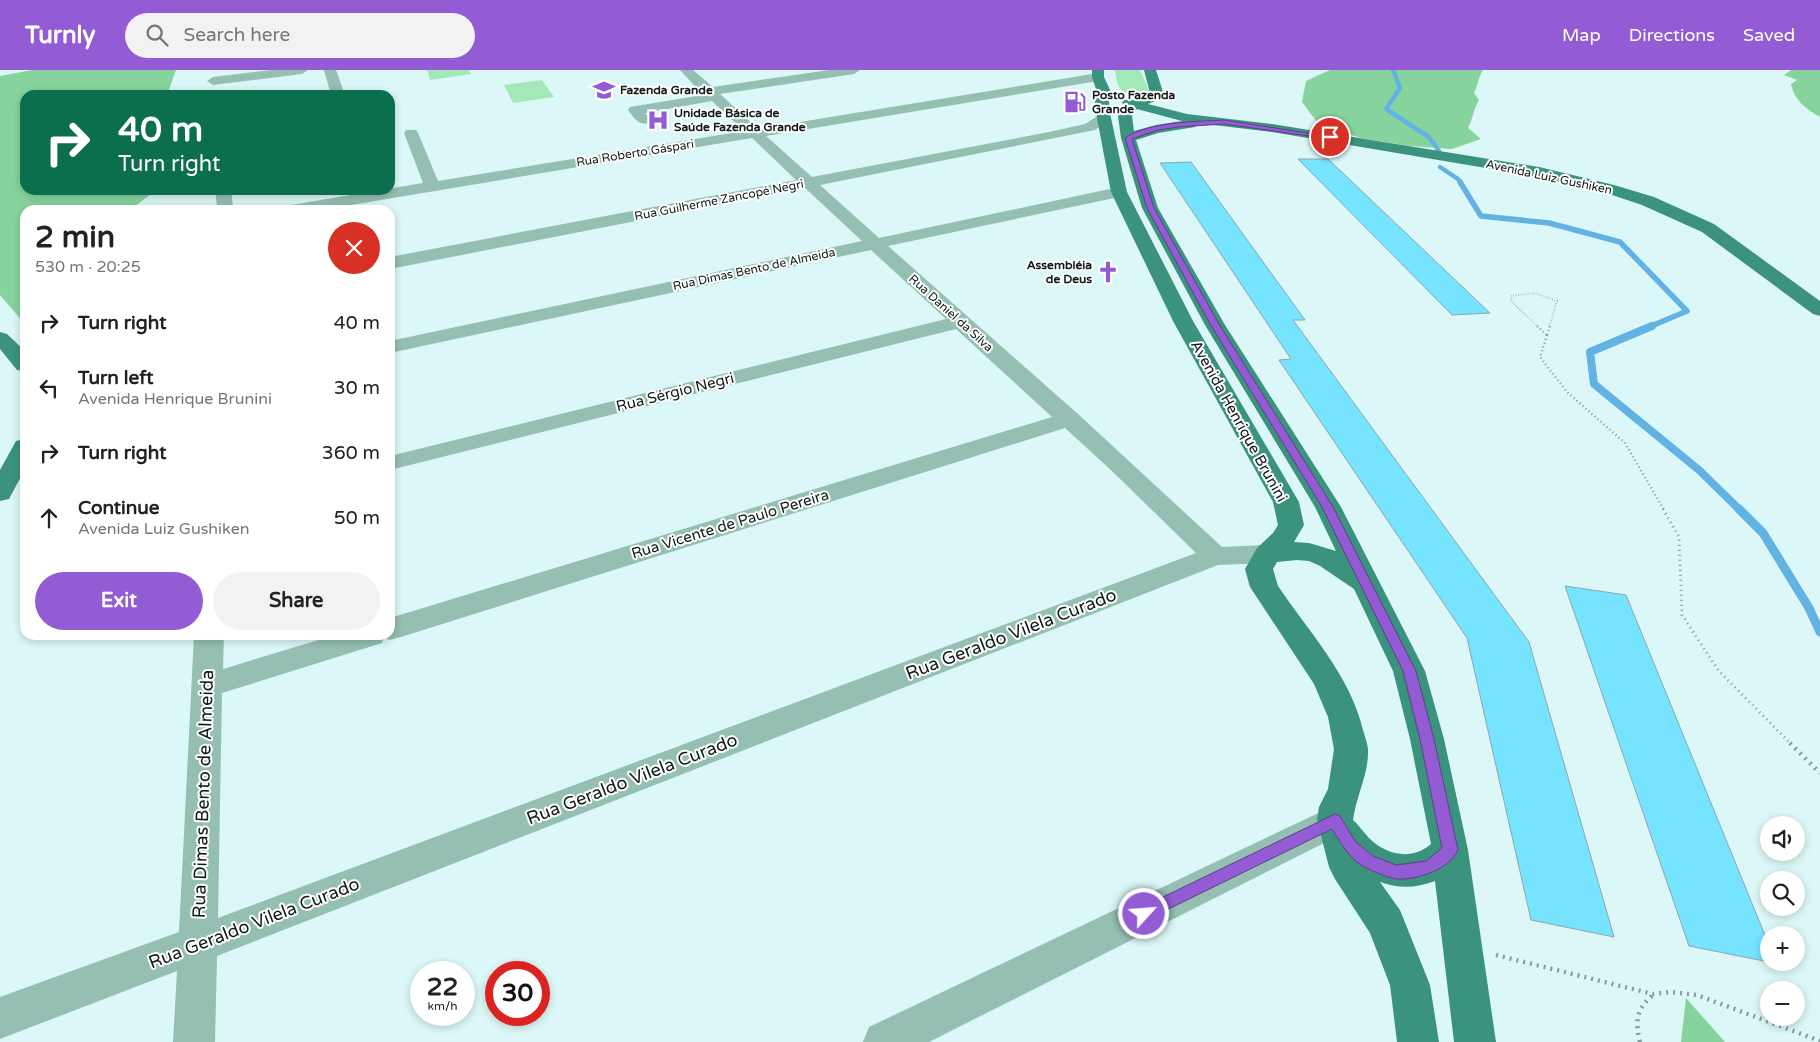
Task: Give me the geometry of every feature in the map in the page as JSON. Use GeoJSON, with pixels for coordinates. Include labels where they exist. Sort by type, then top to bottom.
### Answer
{"type":"FeatureCollection","features":[{"type":"Feature","properties":{"kind":"main road"},"geometry":{"type":"LineString","coordinates":[[1104,92],[1133,105],[1157,95],[1150,70]]}},
{"type":"Feature","properties":{"kind":"main road","name":"Avenida Henrique Brunini"},"geometry":{"type":"LineString","coordinates":[[1098,74],[1104,92],[1102,102],[1150,208],[1215,324],[1328,507],[1409,671],[1427,739],[1450,850],[1475,1042]]}},
{"type":"Feature","properties":{"kind":"main road","name":"Avenida Luiz Gushiken"},"geometry":{"type":"LineString","coordinates":[[1157,95],[1189,111],[1247,125]]}},
{"type":"Feature","properties":{"kind":"main road","name":"Avenida Luiz Gushiken"},"geometry":{"type":"LineString","coordinates":[[1133,105],[1187,118],[1247,125],[1539,172],[1608,188],[1648,201],[1708,228],[1820,310]]}},
{"type":"Feature","properties":{"kind":"main road","name":"Avenida Henrique Brunini"},"geometry":{"type":"LineString","coordinates":[[1133,105],[1114,131],[1119,192],[1183,321],[1286,502],[1291,525],[1283,540],[1267,554]]}},
{"type":"Feature","properties":{"kind":"main road"},"geometry":{"type":"LineString","coordinates":[[1114,131],[1224,122]]}},
{"type":"Feature","properties":{"kind":"main road"},"geometry":{"type":"LineString","coordinates":[[0,338],[20,359]]}},
{"type":"Feature","properties":{"kind":"main road"},"geometry":{"type":"LineString","coordinates":[[0,493],[20,455]]}},
{"type":"Feature","properties":{"kind":"main road"},"geometry":{"type":"LineString","coordinates":[[1367,585],[1341,564],[1320,554],[1292,550],[1267,554],[1259,570],[1264,586],[1290,628],[1328,679],[1344,717],[1351,749],[1345,789],[1337,807],[1335,820],[1348,867],[1386,923],[1410,985],[1418,1042]]}},
{"type":"Feature","properties":{"kind":"main road"},"geometry":{"type":"LineString","coordinates":[[1335,820],[1350,845],[1367,861],[1396,872],[1430,867],[1450,850]]}},
{"type":"Feature","properties":{"kind":"street"},"geometry":{"type":"LineString","coordinates":[[214,90],[213,75],[302,70]]}},
{"type":"Feature","properties":{"kind":"street"},"geometry":{"type":"LineString","coordinates":[[330,70],[336,90]]}},
{"type":"Feature","properties":{"kind":"street","name":"Rua Daniel da Silva"},"geometry":{"type":"LineString","coordinates":[[686,70],[960,322],[1070,419],[1215,556]]}},
{"type":"Feature","properties":{"kind":"street"},"geometry":{"type":"LineString","coordinates":[[644,120],[635,110],[711,94],[854,70]]}},
{"type":"Feature","properties":{"kind":"street","name":"Rua Roberto Gáspari"},"geometry":{"type":"LineString","coordinates":[[395,194],[1098,74]]}},
{"type":"Feature","properties":{"kind":"street","name":"Rua Guilherme Zancopé Negri"},"geometry":{"type":"LineString","coordinates":[[395,262],[1049,136],[1114,131]]}},
{"type":"Feature","properties":{"kind":"street"},"geometry":{"type":"LineString","coordinates":[[411,133],[432,187]]}},
{"type":"Feature","properties":{"kind":"street","name":"Rua Dimas Bento de Almeida"},"geometry":{"type":"LineString","coordinates":[[395,345],[1119,192]]}},
{"type":"Feature","properties":{"kind":"street","name":"Rua Roberto Gáspari"},"geometry":{"type":"LineString","coordinates":[[338,205],[390,195]]}},
{"type":"Feature","properties":{"kind":"street","name":"Rua Sérgio Negri"},"geometry":{"type":"LineString","coordinates":[[395,462],[960,322]]}},
{"type":"Feature","properties":{"kind":"street","name":"Rua Vicente de Paulo Pereira"},"geometry":{"type":"LineString","coordinates":[[395,627],[1070,419]]}},
{"type":"Feature","properties":{"kind":"street","name":"Rua Geraldo Vilela Curado"},"geometry":{"type":"LineString","coordinates":[[0,1018],[199,944],[1215,556],[1267,554]]}},
{"type":"Feature","properties":{"kind":"street","name":"Rua Dimas Bento de Almeida"},"geometry":{"type":"LineString","coordinates":[[194,1042],[209,640]]}},
{"type":"Feature","properties":{"kind":"street"},"geometry":{"type":"LineString","coordinates":[[206,686],[355,640]]}},
{"type":"Feature","properties":{"kind":"street"},"geometry":{"type":"LineString","coordinates":[[884,1042],[1335,820]]}},
{"type":"Feature","properties":{"kind":"path"},"geometry":{"type":"LineString","coordinates":[[1546,335],[1511,301],[1511,296],[1535,293],[1557,301],[1540,357],[1567,392],[1625,443],[1679,537],[1682,615],[1718,670],[1820,773]]}},
{"type":"Feature","properties":{"kind":"path"},"geometry":{"type":"LineString","coordinates":[[1462,947],[1653,994],[1670,992],[1697,996],[1820,1041]]}},
{"type":"Feature","properties":{"kind":"path"},"geometry":{"type":"LineString","coordinates":[[1640,1042],[1635,1022],[1641,1004],[1653,994]]}},
{"type":"Feature","properties":{"kind":"green space"},"geometry":{"type":"Polygon","coordinates":[[[32,70],[176,70],[169,90],[20,90],[20,195],[150,195],[136,205],[20,205],[20,318],[0,295],[0,76],[32,70]]]}},
{"type":"Feature","properties":{"kind":"green space"},"geometry":{"type":"Polygon","coordinates":[[[427,70],[469,70],[471,74],[430,80],[427,70]]]}},
{"type":"Feature","properties":{"kind":"green space"},"geometry":{"type":"Polygon","coordinates":[[[1114,70],[1140,70],[1150,93],[1146,97],[1134,97],[1126,94],[1118,85],[1114,70]]]}},
{"type":"Feature","properties":{"kind":"green space"},"geometry":{"type":"Polygon","coordinates":[[[1330,70],[1483,70],[1474,93],[1479,100],[1468,128],[1481,139],[1452,149],[1410,146],[1360,138],[1317,122],[1302,102],[1306,81],[1330,70]]]}},
{"type":"Feature","properties":{"kind":"green space"},"geometry":{"type":"Polygon","coordinates":[[[1791,70],[1820,70],[1820,117],[1805,107],[1795,95],[1791,84],[1797,80],[1784,75],[1791,70]]]}},
{"type":"Feature","properties":{"kind":"green space"},"geometry":{"type":"Polygon","coordinates":[[[542,80],[554,97],[513,103],[504,85],[542,80]]]}},
{"type":"Feature","properties":{"kind":"green space"},"geometry":{"type":"Polygon","coordinates":[[[1686,998],[1725,1042],[1681,1042],[1686,998]]]}},
{"type":"Feature","properties":{"kind":"building"},"geometry":{"type":"Polygon","coordinates":[[[1298,159],[1328,159],[1490,313],[1452,315],[1298,159]]]}},
{"type":"Feature","properties":{"kind":"building"},"geometry":{"type":"Polygon","coordinates":[[[1191,162],[1305,320],[1293,320],[1529,642],[1614,937],[1531,920],[1467,638],[1279,360],[1291,359],[1160,163],[1191,162]]]}},
{"type":"Feature","properties":{"kind":"building"},"geometry":{"type":"Polygon","coordinates":[[[1565,586],[1626,595],[1761,926],[1760,960],[1689,946],[1565,586]]]}},
{"type":"Feature","properties":{"kind":"waterway"},"geometry":{"type":"LineString","coordinates":[[1393,70],[1400,88],[1386,109],[1429,137],[1439,151]]}},
{"type":"Feature","properties":{"kind":"waterway"},"geometry":{"type":"LineString","coordinates":[[1440,167],[1461,183]]}},
{"type":"Feature","properties":{"kind":"waterway"},"geometry":{"type":"LineString","coordinates":[[1460,182],[1481,216],[1549,223],[1620,242],[1687,311],[1649,327]]}},
{"type":"Feature","properties":{"kind":"waterway"},"geometry":{"type":"LineString","coordinates":[[1652,326],[1590,352],[1594,384],[1699,470],[1740,510]]}},
{"type":"Feature","properties":{"kind":"waterway"},"geometry":{"type":"LineString","coordinates":[[1740,510],[1763,533],[1809,608],[1820,632]]}},
{"type":"Feature","properties":{"kind":"place","name":"Fazenda Grande"},"geometry":{"type":"Point","coordinates":[604,90]}},
{"type":"Feature","properties":{"kind":"place","name":"Posto Fazenda Grande"},"geometry":{"type":"Point","coordinates":[1075,102]}},
{"type":"Feature","properties":{"kind":"place","name":"Unidade Básica de Saúde Fazenda Grande"},"geometry":{"type":"Point","coordinates":[658,120]}},
{"type":"Feature","properties":{"kind":"place","name":"Assembléia de Deus"},"geometry":{"type":"Point","coordinates":[1108,272]}},
{"type":"Feature","properties":{"kind":"route"},"geometry":{"type":"LineString","coordinates":[[1144,914],[1335,820],[1350,845],[1367,861],[1396,872],[1430,867],[1450,850],[1427,739],[1409,671],[1328,507],[1215,324],[1150,208],[1128,138],[1156,129],[1178,125],[1224,122],[1330,137]]}}]}
